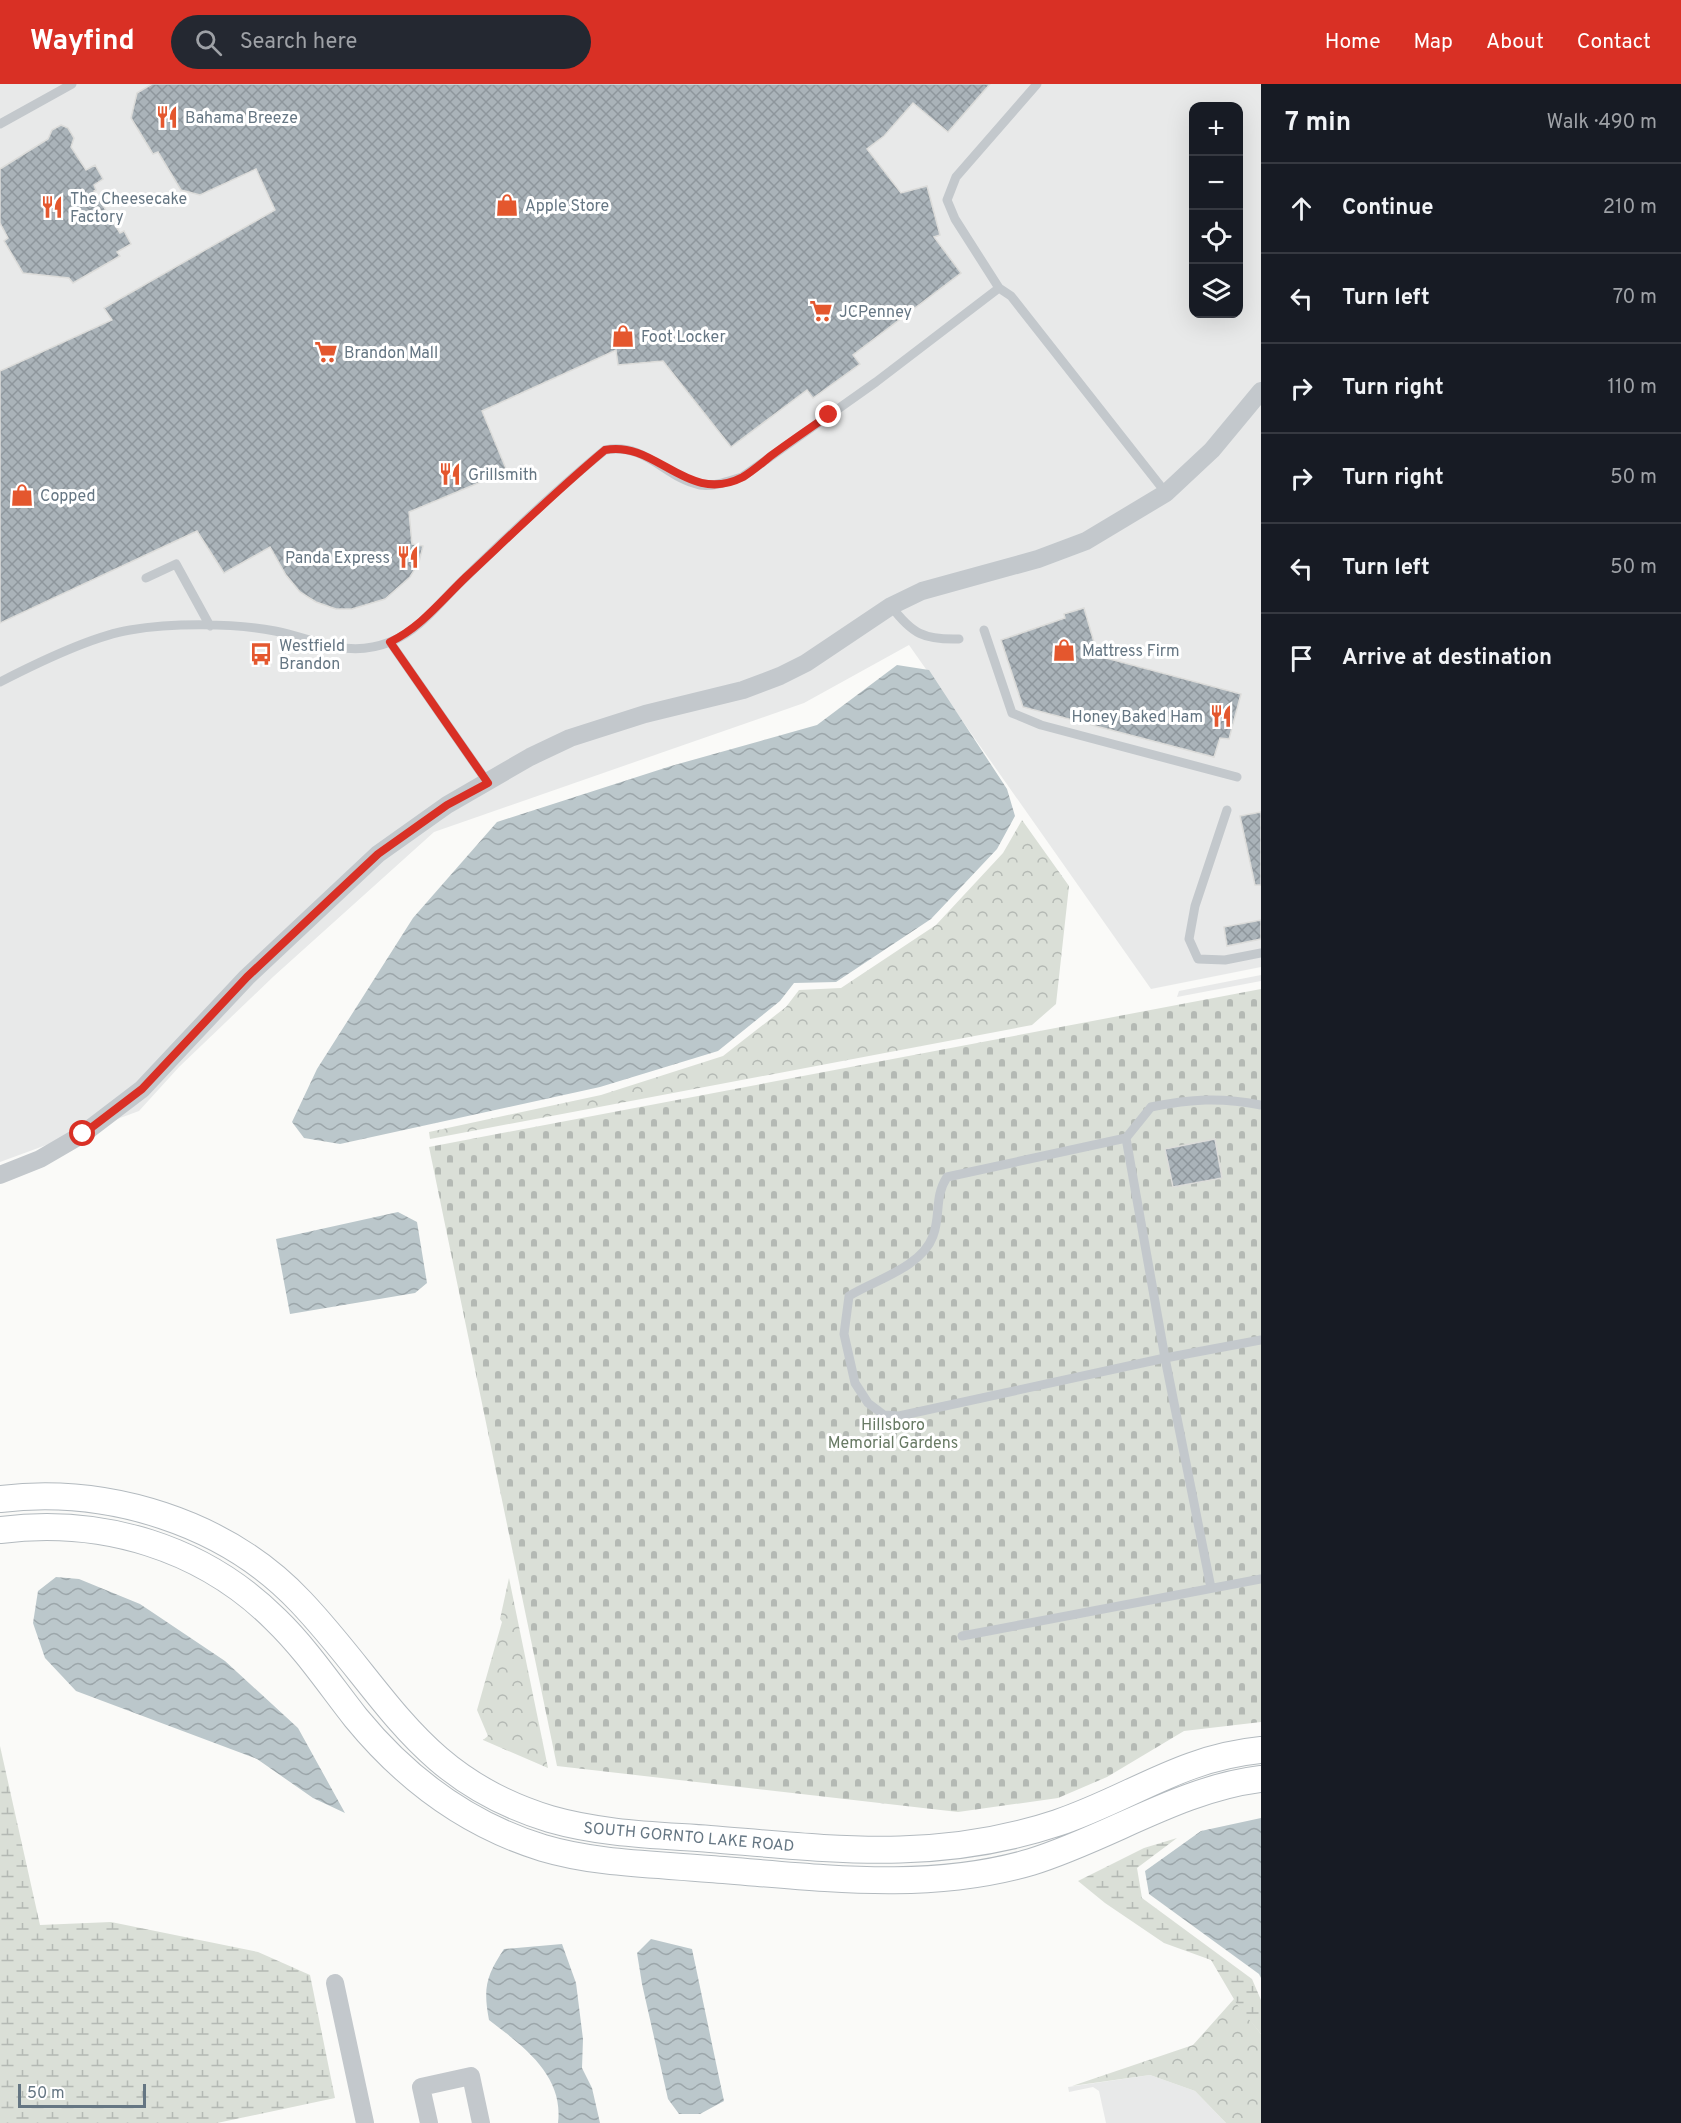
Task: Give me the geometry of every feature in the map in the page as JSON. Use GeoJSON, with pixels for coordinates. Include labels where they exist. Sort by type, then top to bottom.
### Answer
{"type":"FeatureCollection","features":[{"type":"Feature","properties":{"kind":"street"},"geometry":{"type":"LineString","coordinates":[[0,1175],[40,1159],[83,1134],[142,1089],[247,977],[378,854],[447,805],[542,751],[587,732],[657,711],[723,696],[772,679],[806,663],[891,606],[922,591],[1038,559],[1086,541],[1166,492],[1212,450],[1260,390]]}},
{"type":"Feature","properties":{"kind":"street","name":"SOUTH GORNTO LAKE ROAD"},"geometry":{"type":"LineString","coordinates":[[0,1499],[58,1495],[110,1502],[168,1517],[226,1544],[263,1568],[299,1600],[395,1718],[434,1756],[484,1791],[518,1808],[552,1819],[590,1843],[865,1881],[931,1880],[1028,1863],[1104,1835],[1197,1794],[1261,1779]]}},
{"type":"Feature","properties":{"kind":"street","name":"SOUTH GORNTO LAKE ROAD"},"geometry":{"type":"LineString","coordinates":[[0,1530],[47,1526],[100,1530],[164,1547],[203,1565],[239,1588],[275,1618],[378,1744],[431,1792],[491,1828],[545,1848],[590,1843],[863,1852],[932,1850],[985,1842],[1058,1822],[1186,1766],[1223,1755],[1261,1750]]}},
{"type":"Feature","properties":{"kind":"street"},"geometry":{"type":"LineString","coordinates":[[335,1983],[365,2123]]}},
{"type":"Feature","properties":{"kind":"street"},"geometry":{"type":"LineString","coordinates":[[429,2123],[421,2087],[471,2076],[481,2123]]}},
{"type":"Feature","properties":{"kind":"lane"},"geometry":{"type":"LineString","coordinates":[[0,124],[72,84]]}},
{"type":"Feature","properties":{"kind":"lane"},"geometry":{"type":"LineString","coordinates":[[1037,84],[956,177],[947,200],[955,219],[999,288],[1011,296],[1166,492]]}},
{"type":"Feature","properties":{"kind":"lane"},"geometry":{"type":"LineString","coordinates":[[0,682],[108,635],[131,630],[210,626],[275,631],[332,648],[375,646],[390,642],[405,635],[427,617],[476,567],[605,450],[620,447],[647,456],[700,485],[720,484],[742,477],[876,382],[999,288]]}},
{"type":"Feature","properties":{"kind":"lane"},"geometry":{"type":"LineString","coordinates":[[147,578],[176,564],[210,626]]}},
{"type":"Feature","properties":{"kind":"lane"},"geometry":{"type":"LineString","coordinates":[[891,606],[906,625],[931,640],[959,639]]}},
{"type":"Feature","properties":{"kind":"lane"},"geometry":{"type":"LineString","coordinates":[[984,630],[1012,713],[1041,725],[1237,777]]}},
{"type":"Feature","properties":{"kind":"lane"},"geometry":{"type":"LineString","coordinates":[[390,642],[488,783]]}},
{"type":"Feature","properties":{"kind":"lane"},"geometry":{"type":"LineString","coordinates":[[1227,810],[1195,906],[1189,939],[1198,959],[1225,960],[1261,953]]}},
{"type":"Feature","properties":{"kind":"lane"},"geometry":{"type":"LineString","coordinates":[[1261,1105],[1233,1100],[1193,1099],[1151,1107],[1126,1138],[947,1178],[939,1190],[933,1238],[918,1256],[849,1296],[844,1334],[855,1383],[868,1403],[884,1415],[899,1416],[1164,1358],[1261,1340]]}},
{"type":"Feature","properties":{"kind":"lane"},"geometry":{"type":"LineString","coordinates":[[1126,1138],[1164,1358],[1211,1587]]}},
{"type":"Feature","properties":{"kind":"lane"},"geometry":{"type":"LineString","coordinates":[[962,1636],[1261,1579]]}},
{"type":"Feature","properties":{"kind":"shaded area"},"geometry":{"type":"Polygon","coordinates":[[[0,84],[1261,84],[1261,967],[1151,989],[909,645],[804,703],[434,832],[274,976],[179,1067],[139,1111],[0,1162],[0,84]]]}},
{"type":"Feature","properties":{"kind":"shaded area"},"geometry":{"type":"Polygon","coordinates":[[[1261,975],[1261,981],[1177,997],[1179,991],[1261,975]]]}},
{"type":"Feature","properties":{"kind":"shaded area"},"geometry":{"type":"Polygon","coordinates":[[[1150,2075],[1195,2091],[1226,2123],[1106,2123],[1099,2091],[1093,2087],[1069,2092],[1068,2087],[1150,2075]]]}},
{"type":"Feature","properties":{"kind":"green space"},"geometry":{"type":"Polygon","coordinates":[[[1022,820],[1069,886],[1056,1004],[1032,1025],[430,1139],[429,1132],[601,1095],[723,1056],[786,1007],[799,990],[841,988],[936,925],[1003,853],[1022,820]]]}},
{"type":"Feature","properties":{"kind":"green space","name":"Hillsboro Memorial Gardens"},"geometry":{"type":"Polygon","coordinates":[[[1261,989],[1261,1722],[1184,1731],[1107,1777],[1058,1798],[958,1812],[557,1766],[429,1147],[1261,989]]]}},
{"type":"Feature","properties":{"kind":"green space"},"geometry":{"type":"Polygon","coordinates":[[[509,1578],[548,1768],[483,1740],[488,1736],[477,1710],[502,1622],[500,1619],[509,1578]]]}},
{"type":"Feature","properties":{"kind":"green space"},"geometry":{"type":"Polygon","coordinates":[[[0,1746],[40,1925],[111,1922],[258,1952],[310,1975],[335,2098],[217,2123],[0,2123],[0,1746]]]}},
{"type":"Feature","properties":{"kind":"green space"},"geometry":{"type":"Polygon","coordinates":[[[1177,1838],[1137,1868],[1142,1898],[1252,1979],[1261,2000],[1261,2034],[1238,2006],[1211,1960],[1164,1943],[1105,1903],[1078,1881],[1144,1848],[1177,1838]]]}},
{"type":"Feature","properties":{"kind":"green space"},"geometry":{"type":"Polygon","coordinates":[[[1234,1999],[1261,2034],[1261,2123],[1226,2123],[1195,2091],[1150,2075],[1072,2086],[1193,2045],[1234,1999]]]}},
{"type":"Feature","properties":{"kind":"water"},"geometry":{"type":"Polygon","coordinates":[[[897,665],[929,670],[1007,789],[1015,816],[997,849],[931,919],[836,982],[794,983],[780,1001],[718,1051],[600,1087],[340,1144],[304,1138],[292,1122],[317,1069],[413,918],[497,822],[671,766],[817,725],[897,665]]]}},
{"type":"Feature","properties":{"kind":"water"},"geometry":{"type":"Polygon","coordinates":[[[398,1212],[417,1222],[427,1283],[415,1293],[290,1314],[276,1239],[398,1212]]]}},
{"type":"Feature","properties":{"kind":"water"},"geometry":{"type":"Polygon","coordinates":[[[56,1577],[79,1579],[140,1604],[225,1661],[298,1728],[345,1813],[313,1798],[257,1759],[76,1691],[45,1658],[33,1623],[38,1591],[56,1577]]]}},
{"type":"Feature","properties":{"kind":"water"},"geometry":{"type":"Polygon","coordinates":[[[1261,1818],[1261,1978],[1259,1974],[1149,1894],[1145,1871],[1201,1831],[1261,1818]]]}},
{"type":"Feature","properties":{"kind":"water"},"geometry":{"type":"Polygon","coordinates":[[[651,1939],[692,1949],[724,2101],[700,2114],[679,2114],[668,2099],[637,1953],[651,1939]]]}},
{"type":"Feature","properties":{"kind":"water"},"geometry":{"type":"Polygon","coordinates":[[[562,1944],[576,1983],[583,2039],[582,2068],[592,2088],[600,2123],[558,2123],[555,2090],[548,2076],[527,2051],[489,2020],[486,1991],[493,1967],[504,1949],[562,1944]]]}},
{"type":"Feature","properties":{"kind":"building","name":"Brandon Mall"},"geometry":{"type":"Polygon","coordinates":[[[152,84],[990,84],[948,132],[913,103],[884,136],[867,149],[901,193],[927,186],[940,235],[934,237],[961,273],[853,355],[860,364],[813,398],[807,390],[731,447],[663,361],[618,365],[616,350],[482,411],[507,471],[409,512],[412,544],[423,546],[419,562],[410,577],[385,599],[352,609],[336,609],[316,602],[300,592],[286,575],[270,547],[224,573],[197,531],[0,623],[0,371],[112,320],[104,308],[275,210],[256,169],[200,195],[181,190],[158,152],[153,154],[131,118],[137,93],[152,84]]]}},
{"type":"Feature","properties":{"kind":"building","name":"The Cheesecake Factory"},"geometry":{"type":"Polygon","coordinates":[[[61,125],[68,128],[74,138],[71,147],[86,170],[95,165],[103,179],[94,185],[96,190],[94,191],[120,233],[124,231],[131,244],[117,252],[120,256],[73,283],[69,278],[23,273],[4,241],[8,238],[0,223],[0,169],[48,139],[52,130],[61,125]]]}},
{"type":"Feature","properties":{"kind":"building"},"geometry":{"type":"Polygon","coordinates":[[[1084,608],[1098,656],[1241,694],[1229,739],[1220,738],[1214,757],[1023,707],[1001,640],[1065,618],[1064,614],[1084,608]]]}},
{"type":"Feature","properties":{"kind":"building"},"geometry":{"type":"Polygon","coordinates":[[[1261,812],[1261,885],[1255,885],[1240,816],[1261,812]]]}},
{"type":"Feature","properties":{"kind":"building"},"geometry":{"type":"Polygon","coordinates":[[[1261,920],[1261,939],[1227,946],[1224,927],[1261,920]]]}},
{"type":"Feature","properties":{"kind":"building"},"geometry":{"type":"Polygon","coordinates":[[[1215,1139],[1222,1178],[1173,1187],[1165,1149],[1215,1139]]]}},
{"type":"Feature","properties":{"kind":"place","name":"Bahama Breeze"},"geometry":{"type":"Point","coordinates":[167,117]}},
{"type":"Feature","properties":{"kind":"place","name":"Apple Store"},"geometry":{"type":"Point","coordinates":[507,205]}},
{"type":"Feature","properties":{"kind":"place","name":"The Cheesecake Factory"},"geometry":{"type":"Point","coordinates":[52,207]}},
{"type":"Feature","properties":{"kind":"place","name":"JCPenney"},"geometry":{"type":"Point","coordinates":[821,311]}},
{"type":"Feature","properties":{"kind":"place","name":"Foot Locker"},"geometry":{"type":"Point","coordinates":[623,336]}},
{"type":"Feature","properties":{"kind":"place","name":"Brandon Mall"},"geometry":{"type":"Point","coordinates":[326,352]}},
{"type":"Feature","properties":{"kind":"place","name":"Grillsmith"},"geometry":{"type":"Point","coordinates":[450,474]}},
{"type":"Feature","properties":{"kind":"place","name":"Copped"},"geometry":{"type":"Point","coordinates":[22,495]}},
{"type":"Feature","properties":{"kind":"place","name":"Panda Express"},"geometry":{"type":"Point","coordinates":[408,557]}},
{"type":"Feature","properties":{"kind":"place","name":"Mattress Firm"},"geometry":{"type":"Point","coordinates":[1064,650]}},
{"type":"Feature","properties":{"kind":"place","name":"Westfield Brandon"},"geometry":{"type":"Point","coordinates":[261,654]}},
{"type":"Feature","properties":{"kind":"place","name":"Honey Baked Ham"},"geometry":{"type":"Point","coordinates":[1221,716]}},
{"type":"Feature","properties":{"kind":"route"},"geometry":{"type":"LineString","coordinates":[[83,1134],[142,1089],[247,977],[378,854],[447,805],[488,783],[390,642],[405,635],[427,617],[463,580],[605,450],[620,447],[647,456],[700,485],[720,484],[742,477],[829,415]]}}]}
